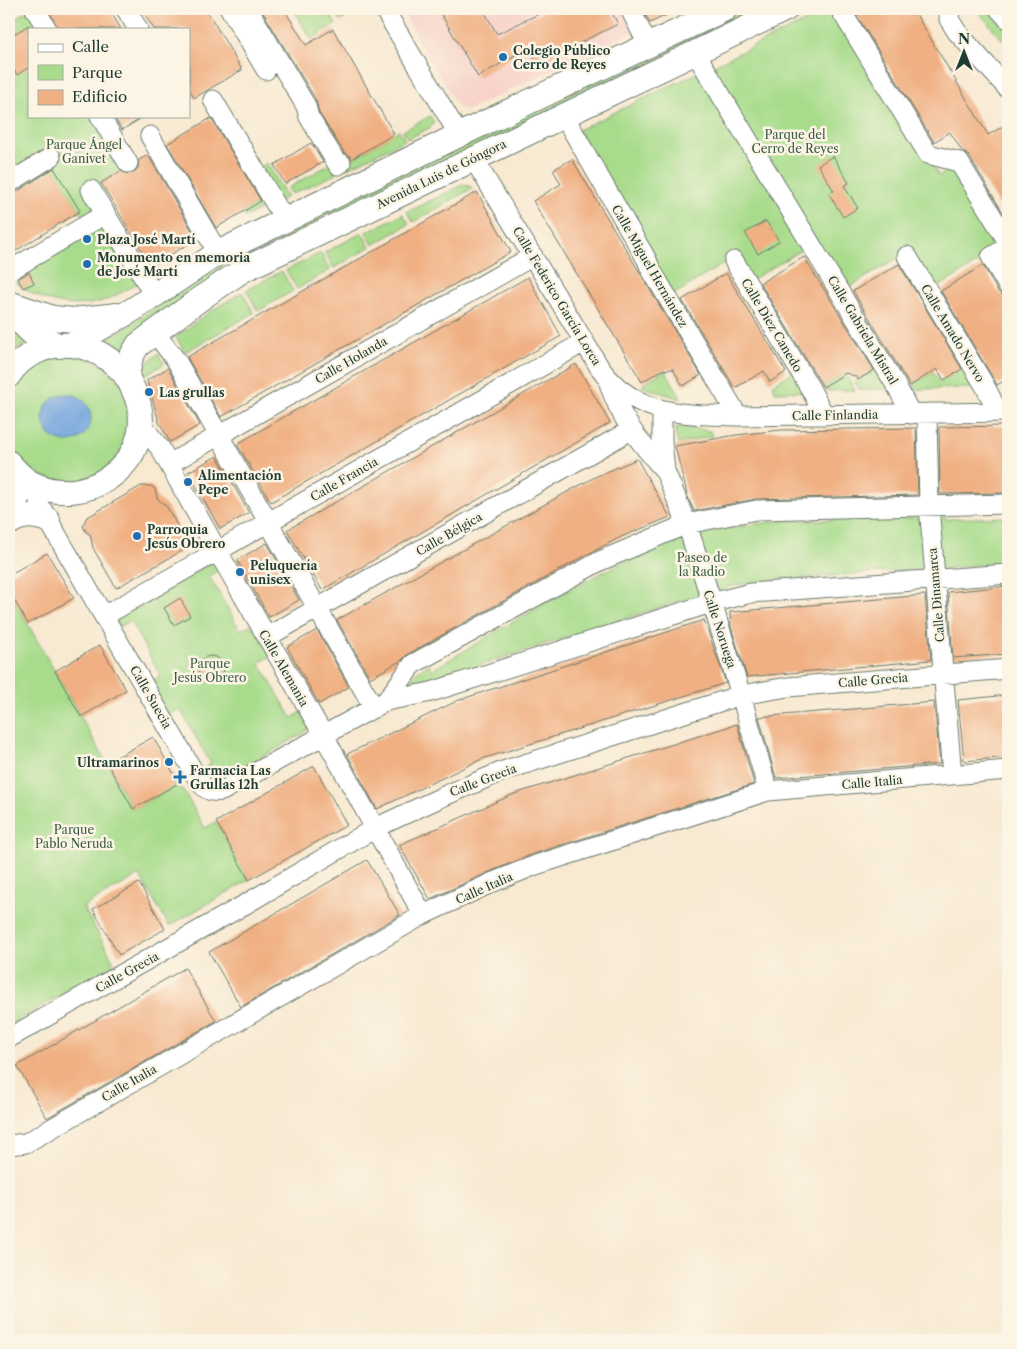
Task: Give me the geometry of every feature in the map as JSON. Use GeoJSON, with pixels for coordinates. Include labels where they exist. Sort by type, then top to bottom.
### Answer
{"type":"FeatureCollection","features":[{"type":"Feature","properties":{"kind":"main road"},"geometry":{"type":"LineString","coordinates":[[9,375],[20,362],[34,353],[66,345],[126,314],[218,252],[458,135],[725,9]]}},
{"type":"Feature","properties":{"kind":"main road","name":"Avenida Luis de Góngora"},"geometry":{"type":"LineString","coordinates":[[126,376],[131,357],[138,345],[204,296],[243,270],[786,9]]}},
{"type":"Feature","properties":{"kind":"main road"},"geometry":{"type":"LineString","coordinates":[[9,310],[73,320],[126,314]]}},
{"type":"Feature","properties":{"kind":"main road"},"geometry":{"type":"LineString","coordinates":[[9,310],[32,333],[66,345],[103,354],[111,360],[126,376],[138,398],[140,424],[137,442],[129,458],[112,477],[90,489],[66,492],[49,490],[35,485],[19,475],[9,463]]}},
{"type":"Feature","properties":{"kind":"main road"},"geometry":{"type":"LineString","coordinates":[[9,509],[20,492],[35,485]]}},
{"type":"Feature","properties":{"kind":"main road"},"geometry":{"type":"LineString","coordinates":[[9,523],[25,515],[48,520]]}},
{"type":"Feature","properties":{"kind":"street"},"geometry":{"type":"LineString","coordinates":[[36,9],[46,28]]}},
{"type":"Feature","properties":{"kind":"street"},"geometry":{"type":"LineString","coordinates":[[126,9],[137,28]]}},
{"type":"Feature","properties":{"kind":"street"},"geometry":{"type":"LineString","coordinates":[[230,9],[266,70]]}},
{"type":"Feature","properties":{"kind":"street"},"geometry":{"type":"LineString","coordinates":[[248,9],[306,106],[309,117],[338,165],[344,167]]}},
{"type":"Feature","properties":{"kind":"street"},"geometry":{"type":"LineString","coordinates":[[384,9],[458,135]]}},
{"type":"Feature","properties":{"kind":"street"},"geometry":{"type":"LineString","coordinates":[[630,9],[648,45]]}},
{"type":"Feature","properties":{"kind":"street"},"geometry":{"type":"LineString","coordinates":[[840,9],[928,154],[959,162],[1008,242]]}},
{"type":"Feature","properties":{"kind":"street"},"geometry":{"type":"LineString","coordinates":[[950,9],[949,19],[957,32],[1008,89]]}},
{"type":"Feature","properties":{"kind":"street"},"geometry":{"type":"LineString","coordinates":[[999,9],[1008,19]]}},
{"type":"Feature","properties":{"kind":"street","name":"Calle Gabriela Mistral"},"geometry":{"type":"LineString","coordinates":[[695,52],[897,387],[919,414]]}},
{"type":"Feature","properties":{"kind":"street"},"geometry":{"type":"LineString","coordinates":[[213,100],[285,220]]}},
{"type":"Feature","properties":{"kind":"street","name":"Calle Miguel Hernández"},"geometry":{"type":"LineString","coordinates":[[564,116],[650,268],[738,416]]}},
{"type":"Feature","properties":{"kind":"street"},"geometry":{"type":"LineString","coordinates":[[101,118],[128,163]]}},
{"type":"Feature","properties":{"kind":"street"},"geometry":{"type":"LineString","coordinates":[[150,136],[218,252]]}},
{"type":"Feature","properties":{"kind":"street"},"geometry":{"type":"LineString","coordinates":[[9,183],[51,157]]}},
{"type":"Feature","properties":{"kind":"street","name":"Calle Federico García Lorca"},"geometry":{"type":"LineString","coordinates":[[473,158],[607,378],[626,396],[645,406],[662,410]]}},
{"type":"Feature","properties":{"kind":"street"},"geometry":{"type":"LineString","coordinates":[[91,190],[154,295]]}},
{"type":"Feature","properties":{"kind":"street"},"geometry":{"type":"LineString","coordinates":[[9,271],[105,214]]}},
{"type":"Feature","properties":{"kind":"street"},"geometry":{"type":"LineString","coordinates":[[1008,247],[991,258],[1008,286]]}},
{"type":"Feature","properties":{"kind":"street","name":"Calle Holanda"},"geometry":{"type":"LineString","coordinates":[[169,464],[533,256]]}},
{"type":"Feature","properties":{"kind":"street","name":"Calle Amado Nervo"},"geometry":{"type":"LineString","coordinates":[[907,256],[985,386],[1003,412]]}},
{"type":"Feature","properties":{"kind":"street","name":"Calle Díez Canedo"},"geometry":{"type":"LineString","coordinates":[[734,261],[810,388],[824,415]]}},
{"type":"Feature","properties":{"kind":"street"},"geometry":{"type":"LineString","coordinates":[[155,333],[176,360],[318,608],[380,704]]}},
{"type":"Feature","properties":{"kind":"street","name":"Calle Francia"},"geometry":{"type":"LineString","coordinates":[[104,616],[584,342]]}},
{"type":"Feature","properties":{"kind":"street"},"geometry":{"type":"LineString","coordinates":[[607,378],[613,397],[631,430],[665,471]]}},
{"type":"Feature","properties":{"kind":"street","name":"Calle Finlandia"},"geometry":{"type":"LineString","coordinates":[[662,410],[738,416],[1003,412]]}},
{"type":"Feature","properties":{"kind":"street","name":"Calle Noruega"},"geometry":{"type":"LineString","coordinates":[[662,410],[662,442],[665,471],[687,524],[741,695],[768,791]]}},
{"type":"Feature","properties":{"kind":"street","name":"Calle Dinamarca"},"geometry":{"type":"LineString","coordinates":[[919,414],[929,506],[952,776]]}},
{"type":"Feature","properties":{"kind":"street","name":"Calle Alemania"},"geometry":{"type":"LineString","coordinates":[[140,424],[158,445],[169,464],[324,736],[423,915]]}},
{"type":"Feature","properties":{"kind":"street","name":"Calle Bélgica"},"geometry":{"type":"LineString","coordinates":[[267,637],[631,430]]}},
{"type":"Feature","properties":{"kind":"street","name":"Calle Suecia"},"geometry":{"type":"LineString","coordinates":[[35,485],[39,504],[48,520],[199,781],[207,790],[212,792],[222,791],[324,736]]}},
{"type":"Feature","properties":{"kind":"street"},"geometry":{"type":"LineString","coordinates":[[380,704],[412,664],[600,560],[687,524],[756,510],[1008,504]]}},
{"type":"Feature","properties":{"kind":"street"},"geometry":{"type":"LineString","coordinates":[[324,736],[380,704],[416,695],[711,603],[751,593],[1008,574]]}},
{"type":"Feature","properties":{"kind":"street","name":"Calle Grecia"},"geometry":{"type":"LineString","coordinates":[[9,1038],[244,905],[375,828],[503,771],[741,695],[788,687],[1008,669]]}},
{"type":"Feature","properties":{"kind":"street"},"geometry":{"type":"LineString","coordinates":[[404,676],[408,692],[416,695]]}},
{"type":"Feature","properties":{"kind":"street","name":"Calle Italia"},"geometry":{"type":"LineString","coordinates":[[9,1145],[26,1143],[423,915],[491,883],[536,865],[768,791],[1008,770]]}},
{"type":"Feature","properties":{"kind":"shaded area","name":"Colegio Público Cerro de Reyes"},"geometry":{"type":"Polygon","coordinates":[[[402,9],[627,9],[637,30],[468,110],[464,110],[458,107],[425,54],[402,9]]]}},
{"type":"Feature","properties":{"kind":"green space","name":"Parque Ángel Ganivet"},"geometry":{"type":"Polygon","coordinates":[[[31,9],[50,28],[28,28],[28,118],[104,118],[130,166],[97,185],[107,202],[83,216],[49,161],[9,185],[9,22],[31,9]]]}},
{"type":"Feature","properties":{"kind":"green space"},"geometry":{"type":"Polygon","coordinates":[[[293,9],[327,9],[336,24],[311,39],[293,9]]]}},
{"type":"Feature","properties":{"kind":"green space"},"geometry":{"type":"Polygon","coordinates":[[[333,9],[361,9],[340,21],[333,9]]]}},
{"type":"Feature","properties":{"kind":"green space"},"geometry":{"type":"Polygon","coordinates":[[[743,9],[767,9],[256,254],[121,354],[111,346],[98,341],[119,332],[251,245],[743,9]]]}},
{"type":"Feature","properties":{"kind":"green space","name":"Parque del Cerro de Reyes"},"geometry":{"type":"Polygon","coordinates":[[[831,9],[845,21],[939,176],[959,164],[1008,245],[933,290],[909,251],[845,290],[808,246],[751,280],[736,256],[673,295],[578,130],[831,9]]]}},
{"type":"Feature","properties":{"kind":"green space"},"geometry":{"type":"Polygon","coordinates":[[[976,9],[986,9],[1008,32],[1008,46],[976,9]]]}},
{"type":"Feature","properties":{"kind":"green space"},"geometry":{"type":"Polygon","coordinates":[[[430,116],[434,122],[431,127],[408,139],[403,131],[430,116]]]}},
{"type":"Feature","properties":{"kind":"green space"},"geometry":{"type":"Polygon","coordinates":[[[399,130],[405,140],[346,169],[344,164],[399,130]]]}},
{"type":"Feature","properties":{"kind":"green space"},"geometry":{"type":"Polygon","coordinates":[[[267,163],[287,197],[277,202],[257,169],[267,163]]]}},
{"type":"Feature","properties":{"kind":"green space"},"geometry":{"type":"Polygon","coordinates":[[[330,164],[336,174],[292,194],[288,188],[330,164]]]}},
{"type":"Feature","properties":{"kind":"green space"},"geometry":{"type":"Polygon","coordinates":[[[464,184],[473,188],[413,222],[407,212],[464,184]]]}},
{"type":"Feature","properties":{"kind":"green space"},"geometry":{"type":"Polygon","coordinates":[[[268,197],[272,204],[245,217],[242,212],[268,197]]]}},
{"type":"Feature","properties":{"kind":"green space"},"geometry":{"type":"Polygon","coordinates":[[[403,214],[409,224],[373,245],[366,232],[403,214]]]}},
{"type":"Feature","properties":{"kind":"green space","name":"Plaza José Martí"},"geometry":{"type":"Polygon","coordinates":[[[101,221],[141,281],[106,300],[80,305],[54,302],[42,298],[19,285],[9,276],[101,221]]]}},
{"type":"Feature","properties":{"kind":"green space"},"geometry":{"type":"Polygon","coordinates":[[[362,233],[370,247],[334,268],[325,252],[362,233]]]}},
{"type":"Feature","properties":{"kind":"green space"},"geometry":{"type":"Polygon","coordinates":[[[321,253],[330,270],[297,289],[286,270],[321,253]]]}},
{"type":"Feature","properties":{"kind":"green space"},"geometry":{"type":"Polygon","coordinates":[[[282,271],[293,291],[258,311],[246,290],[282,271]]]}},
{"type":"Feature","properties":{"kind":"green space"},"geometry":{"type":"Polygon","coordinates":[[[242,292],[254,313],[185,352],[176,337],[208,313],[242,292]]]}},
{"type":"Feature","properties":{"kind":"green space"},"geometry":{"type":"Polygon","coordinates":[[[9,325],[29,343],[17,349],[9,356],[9,325]]]}},
{"type":"Feature","properties":{"kind":"green space"},"geometry":{"type":"Polygon","coordinates":[[[158,354],[164,364],[145,375],[146,365],[158,354]]]}},
{"type":"Feature","properties":{"kind":"green space"},"geometry":{"type":"Polygon","coordinates":[[[68,355],[92,360],[112,374],[126,394],[131,418],[126,442],[112,462],[92,476],[68,481],[44,476],[24,462],[10,442],[5,418],[10,394],[24,374],[44,360],[68,355]]]}},
{"type":"Feature","properties":{"kind":"green space"},"geometry":{"type":"Polygon","coordinates":[[[966,366],[980,388],[916,389],[913,384],[933,372],[939,382],[966,366]]]}},
{"type":"Feature","properties":{"kind":"green space"},"geometry":{"type":"Polygon","coordinates":[[[880,367],[893,389],[860,390],[855,382],[880,367]]]}},
{"type":"Feature","properties":{"kind":"green space"},"geometry":{"type":"Polygon","coordinates":[[[665,370],[681,399],[642,387],[644,383],[665,370]]]}},
{"type":"Feature","properties":{"kind":"green space"},"geometry":{"type":"Polygon","coordinates":[[[794,371],[806,391],[775,392],[773,384],[794,371]]]}},
{"type":"Feature","properties":{"kind":"green space"},"geometry":{"type":"Polygon","coordinates":[[[845,374],[855,390],[826,391],[824,386],[845,374]]]}},
{"type":"Feature","properties":{"kind":"green space"},"geometry":{"type":"Polygon","coordinates":[[[680,426],[710,431],[712,436],[678,444],[675,429],[680,426]]]}},
{"type":"Feature","properties":{"kind":"green space","name":"Paseo de la Radio"},"geometry":{"type":"Polygon","coordinates":[[[919,512],[945,512],[945,519],[1008,517],[1008,562],[948,568],[948,573],[923,574],[922,569],[763,581],[727,587],[725,592],[695,604],[692,597],[434,680],[434,686],[415,689],[411,684],[414,674],[429,664],[432,670],[520,618],[609,569],[671,541],[672,538],[707,526],[710,531],[777,521],[918,518],[919,512]]]}},
{"type":"Feature","properties":{"kind":"green space","name":"Parque Jesús Obrero"},"geometry":{"type":"Polygon","coordinates":[[[213,562],[220,569],[209,576],[240,630],[252,624],[271,656],[259,663],[292,718],[303,711],[309,727],[304,733],[220,781],[212,783],[200,771],[211,764],[180,709],[168,715],[150,682],[161,676],[130,621],[119,627],[116,618],[213,562]]]}},
{"type":"Feature","properties":{"kind":"green space","name":"Parque Pablo Neruda"},"geometry":{"type":"Polygon","coordinates":[[[9,591],[133,809],[179,783],[205,828],[216,822],[249,880],[169,926],[139,875],[83,907],[113,960],[112,966],[9,1025],[9,591]]]}},
{"type":"Feature","properties":{"kind":"water"},"geometry":{"type":"Polygon","coordinates":[[[62,394],[72,394],[84,401],[91,413],[91,423],[84,435],[72,442],[62,442],[54,438],[47,431],[43,423],[43,413],[47,405],[54,398],[62,394]]]}},
{"type":"Feature","properties":{"kind":"building"},"geometry":{"type":"Polygon","coordinates":[[[48,9],[109,9],[120,28],[58,28],[48,9]]]}},
{"type":"Feature","properties":{"kind":"building"},"geometry":{"type":"Polygon","coordinates":[[[141,9],[206,9],[242,70],[194,98],[190,90],[190,28],[153,28],[141,9]]]}},
{"type":"Feature","properties":{"kind":"building"},"geometry":{"type":"Polygon","coordinates":[[[261,9],[284,9],[306,45],[333,29],[394,134],[351,159],[344,152],[319,113],[316,100],[261,9]]]}},
{"type":"Feature","properties":{"kind":"building"},"geometry":{"type":"Polygon","coordinates":[[[438,9],[483,9],[497,34],[549,9],[610,9],[618,24],[537,64],[529,47],[478,77],[438,9]]]}},
{"type":"Feature","properties":{"kind":"building"},"geometry":{"type":"Polygon","coordinates":[[[642,9],[679,9],[650,23],[642,9]]]}},
{"type":"Feature","properties":{"kind":"building"},"geometry":{"type":"Polygon","coordinates":[[[853,9],[913,9],[988,135],[1008,123],[1008,221],[969,156],[962,151],[950,132],[934,142],[853,9]]]}},
{"type":"Feature","properties":{"kind":"building"},"geometry":{"type":"Polygon","coordinates":[[[29,25],[28,68],[17,75],[9,61],[9,37],[29,25]]]}},
{"type":"Feature","properties":{"kind":"building"},"geometry":{"type":"Polygon","coordinates":[[[114,118],[142,118],[122,130],[114,118]]]}},
{"type":"Feature","properties":{"kind":"building"},"geometry":{"type":"Polygon","coordinates":[[[211,118],[261,201],[216,228],[167,144],[211,118]]]}},
{"type":"Feature","properties":{"kind":"building"},"geometry":{"type":"Polygon","coordinates":[[[311,143],[323,162],[285,184],[274,165],[311,143]]]}},
{"type":"Feature","properties":{"kind":"building"},"geometry":{"type":"Polygon","coordinates":[[[148,155],[197,239],[151,266],[101,183],[121,171],[128,174],[133,173],[138,168],[139,160],[148,155]]]}},
{"type":"Feature","properties":{"kind":"building"},"geometry":{"type":"Polygon","coordinates":[[[833,156],[849,183],[844,186],[858,208],[843,217],[829,194],[834,191],[818,165],[833,156]]]}},
{"type":"Feature","properties":{"kind":"building"},"geometry":{"type":"Polygon","coordinates":[[[572,159],[701,375],[683,386],[673,369],[662,370],[642,382],[533,201],[561,184],[553,170],[572,159]]]}},
{"type":"Feature","properties":{"kind":"building"},"geometry":{"type":"Polygon","coordinates":[[[54,168],[80,211],[9,255],[9,194],[15,193],[54,168]]]}},
{"type":"Feature","properties":{"kind":"building"},"geometry":{"type":"Polygon","coordinates":[[[477,192],[511,252],[221,417],[187,357],[477,192]]]}},
{"type":"Feature","properties":{"kind":"building"},"geometry":{"type":"Polygon","coordinates":[[[766,221],[779,241],[758,254],[745,233],[766,221]]]}},
{"type":"Feature","properties":{"kind":"building"},"geometry":{"type":"Polygon","coordinates":[[[804,257],[874,370],[858,380],[856,377],[846,373],[823,387],[760,283],[804,257]]]}},
{"type":"Feature","properties":{"kind":"building"},"geometry":{"type":"Polygon","coordinates":[[[899,264],[962,369],[944,380],[937,369],[910,386],[853,291],[899,264]]]}},
{"type":"Feature","properties":{"kind":"building"},"geometry":{"type":"Polygon","coordinates":[[[983,265],[998,292],[1008,299],[1008,378],[997,385],[941,291],[983,265]]]}},
{"type":"Feature","properties":{"kind":"building"},"geometry":{"type":"Polygon","coordinates":[[[29,272],[34,283],[23,288],[18,279],[29,272]]]}},
{"type":"Feature","properties":{"kind":"building"},"geometry":{"type":"Polygon","coordinates":[[[726,273],[786,372],[770,382],[764,371],[735,388],[682,300],[726,273]]]}},
{"type":"Feature","properties":{"kind":"building"},"geometry":{"type":"Polygon","coordinates":[[[528,277],[561,336],[271,502],[237,444],[528,277]]]}},
{"type":"Feature","properties":{"kind":"building"},"geometry":{"type":"Polygon","coordinates":[[[576,364],[610,423],[322,590],[287,530],[576,364]]]}},
{"type":"Feature","properties":{"kind":"building"},"geometry":{"type":"Polygon","coordinates":[[[168,368],[200,425],[170,442],[159,422],[147,380],[168,368]]]}},
{"type":"Feature","properties":{"kind":"building"},"geometry":{"type":"Polygon","coordinates":[[[1008,426],[1008,493],[940,494],[939,427],[1008,426]]]}},
{"type":"Feature","properties":{"kind":"building"},"geometry":{"type":"Polygon","coordinates":[[[916,428],[918,495],[756,499],[694,511],[688,498],[675,446],[736,435],[781,430],[916,428]]]}},
{"type":"Feature","properties":{"kind":"building"},"geometry":{"type":"Polygon","coordinates":[[[217,456],[249,513],[220,529],[188,472],[217,456]]]}},
{"type":"Feature","properties":{"kind":"building"},"geometry":{"type":"Polygon","coordinates":[[[637,459],[670,517],[621,537],[588,554],[408,654],[402,660],[370,678],[337,620],[597,476],[637,459]]]}},
{"type":"Feature","properties":{"kind":"building","name":"Parroquia Jesús Obrero"},"geometry":{"type":"Polygon","coordinates":[[[141,486],[151,486],[155,489],[157,498],[167,507],[189,547],[116,588],[93,548],[90,534],[86,532],[83,526],[86,518],[141,486]]]}},
{"type":"Feature","properties":{"kind":"building"},"geometry":{"type":"Polygon","coordinates":[[[267,543],[299,600],[269,617],[237,560],[267,543]]]}},
{"type":"Feature","properties":{"kind":"building"},"geometry":{"type":"Polygon","coordinates":[[[47,553],[74,598],[28,624],[9,591],[9,575],[47,553]]]}},
{"type":"Feature","properties":{"kind":"building"},"geometry":{"type":"Polygon","coordinates":[[[1008,586],[1008,654],[953,658],[948,592],[1008,586]]]}},
{"type":"Feature","properties":{"kind":"building"},"geometry":{"type":"Polygon","coordinates":[[[925,595],[931,660],[747,677],[731,627],[730,612],[925,595]]]}},
{"type":"Feature","properties":{"kind":"building"},"geometry":{"type":"Polygon","coordinates":[[[180,598],[190,616],[174,625],[164,608],[180,598]]]}},
{"type":"Feature","properties":{"kind":"building"},"geometry":{"type":"Polygon","coordinates":[[[704,620],[726,683],[482,759],[377,809],[347,754],[459,700],[704,620]]]}},
{"type":"Feature","properties":{"kind":"building"},"geometry":{"type":"Polygon","coordinates":[[[317,630],[349,687],[319,704],[287,647],[317,630]]]}},
{"type":"Feature","properties":{"kind":"building"},"geometry":{"type":"Polygon","coordinates":[[[100,645],[126,690],[81,717],[55,671],[100,645]]]}},
{"type":"Feature","properties":{"kind":"building"},"geometry":{"type":"Polygon","coordinates":[[[211,656],[220,660],[224,669],[220,678],[211,682],[202,678],[198,669],[202,660],[211,656]]]}},
{"type":"Feature","properties":{"kind":"building"},"geometry":{"type":"Polygon","coordinates":[[[1008,695],[1008,757],[964,761],[958,700],[1008,695]]]}},
{"type":"Feature","properties":{"kind":"building"},"geometry":{"type":"Polygon","coordinates":[[[934,702],[940,764],[776,778],[759,717],[934,702]]]}},
{"type":"Feature","properties":{"kind":"building"},"geometry":{"type":"Polygon","coordinates":[[[737,724],[754,784],[533,854],[430,899],[399,845],[514,794],[737,724]]]}},
{"type":"Feature","properties":{"kind":"building"},"geometry":{"type":"Polygon","coordinates":[[[153,737],[179,783],[133,809],[107,763],[153,737]]]}},
{"type":"Feature","properties":{"kind":"building"},"geometry":{"type":"Polygon","coordinates":[[[314,766],[347,825],[249,880],[216,822],[314,766]]]}},
{"type":"Feature","properties":{"kind":"building"},"geometry":{"type":"Polygon","coordinates":[[[367,860],[400,915],[241,1007],[209,952],[367,860]]]}},
{"type":"Feature","properties":{"kind":"building"},"geometry":{"type":"Polygon","coordinates":[[[139,883],[165,929],[119,955],[93,909],[139,883]]]}},
{"type":"Feature","properties":{"kind":"building"},"geometry":{"type":"Polygon","coordinates":[[[185,968],[216,1021],[47,1118],[17,1066],[185,968]]]}},
{"type":"Feature","properties":{"kind":"place","name":"Colegio Público Cerro de Reyes"},"geometry":{"type":"Point","coordinates":[503,57]}},
{"type":"Feature","properties":{"kind":"place","name":"Plaza José Martí"},"geometry":{"type":"Point","coordinates":[87,239]}},
{"type":"Feature","properties":{"kind":"place","name":"Monumento en memoria de José Martí"},"geometry":{"type":"Point","coordinates":[87,264]}},
{"type":"Feature","properties":{"kind":"place","name":"Las grullas"},"geometry":{"type":"Point","coordinates":[149,392]}},
{"type":"Feature","properties":{"kind":"place","name":"Alimentación Pepe"},"geometry":{"type":"Point","coordinates":[188,482]}},
{"type":"Feature","properties":{"kind":"place","name":"Parroquia Jesús Obrero"},"geometry":{"type":"Point","coordinates":[137,536]}},
{"type":"Feature","properties":{"kind":"place","name":"Peluquería unisex"},"geometry":{"type":"Point","coordinates":[240,572]}},
{"type":"Feature","properties":{"kind":"place","name":"Ultramarinos"},"geometry":{"type":"Point","coordinates":[169,762]}},
{"type":"Feature","properties":{"kind":"place","name":"Farmacia Las Grullas 12h"},"geometry":{"type":"Point","coordinates":[180,777]}}]}
